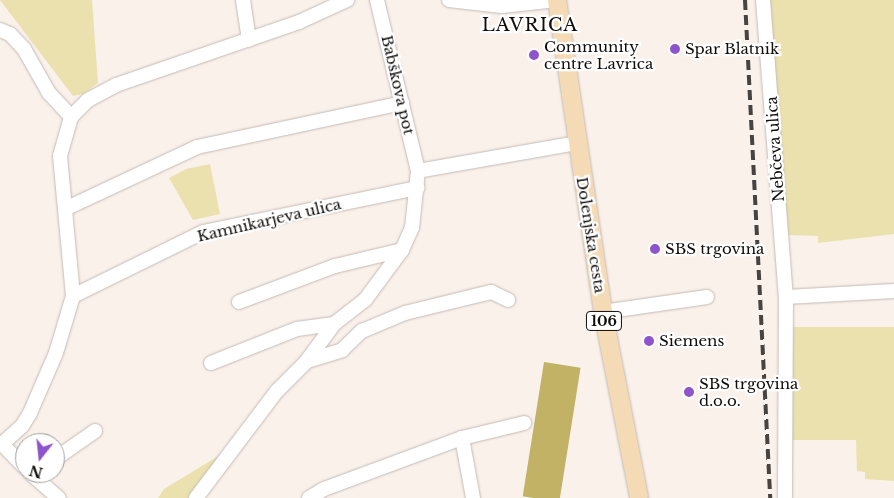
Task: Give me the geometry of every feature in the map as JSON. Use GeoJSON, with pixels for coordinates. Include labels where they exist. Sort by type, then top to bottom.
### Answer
{"type":"FeatureCollection","features":[{"type":"Feature","properties":{"kind":"main road","name":"Dolenjska cesta"},"geometry":{"type":"LineString","coordinates":[[557,0],[603,312],[639,498]]}},
{"type":"Feature","properties":{"kind":"street"},"geometry":{"type":"LineString","coordinates":[[243,0],[249,40]]}},
{"type":"Feature","properties":{"kind":"street"},"geometry":{"type":"LineString","coordinates":[[15,458],[1,444],[22,426],[30,413],[56,354],[73,296],[67,208],[60,156],[71,117],[88,100],[116,85],[249,40],[347,0]]}},
{"type":"Feature","properties":{"kind":"street","name":"Babškova pot"},"geometry":{"type":"LineString","coordinates":[[196,498],[277,391],[306,362],[334,324],[366,300],[402,250],[412,228],[418,188],[418,170],[377,0]]}},
{"type":"Feature","properties":{"kind":"street"},"geometry":{"type":"LineString","coordinates":[[449,0],[502,6],[557,0]]}},
{"type":"Feature","properties":{"kind":"street","name":"Nebčeva ulica"},"geometry":{"type":"LineString","coordinates":[[764,0],[786,297],[785,498]]}},
{"type":"Feature","properties":{"kind":"street"},"geometry":{"type":"LineString","coordinates":[[0,30],[10,34],[24,50],[49,93],[71,117]]}},
{"type":"Feature","properties":{"kind":"street"},"geometry":{"type":"LineString","coordinates":[[67,208],[197,147],[402,103]]}},
{"type":"Feature","properties":{"kind":"street"},"geometry":{"type":"LineString","coordinates":[[418,170],[577,143]]}},
{"type":"Feature","properties":{"kind":"street","name":"Kamnikarjeva ulica"},"geometry":{"type":"LineString","coordinates":[[73,296],[203,232],[418,188]]}},
{"type":"Feature","properties":{"kind":"street"},"geometry":{"type":"LineString","coordinates":[[239,302],[335,266],[402,250]]}},
{"type":"Feature","properties":{"kind":"street"},"geometry":{"type":"LineString","coordinates":[[786,297],[894,291]]}},
{"type":"Feature","properties":{"kind":"street","name":"Babškova pot"},"geometry":{"type":"LineString","coordinates":[[306,362],[342,350],[362,331],[405,313],[491,292],[508,300]]}},
{"type":"Feature","properties":{"kind":"street"},"geometry":{"type":"LineString","coordinates":[[603,312],[707,297]]}},
{"type":"Feature","properties":{"kind":"street","name":"Babškova pot"},"geometry":{"type":"LineString","coordinates":[[211,363],[296,329],[334,324]]}},
{"type":"Feature","properties":{"kind":"street"},"geometry":{"type":"LineString","coordinates":[[309,498],[324,489],[462,438],[524,423]]}},
{"type":"Feature","properties":{"kind":"street"},"geometry":{"type":"LineString","coordinates":[[65,452],[95,431]]}},
{"type":"Feature","properties":{"kind":"street"},"geometry":{"type":"LineString","coordinates":[[462,438],[473,498]]}},
{"type":"Feature","properties":{"kind":"street"},"geometry":{"type":"LineString","coordinates":[[42,483],[59,498]]}},
{"type":"Feature","properties":{"kind":"shaded area"},"geometry":{"type":"Polygon","coordinates":[[[0,0],[92,0],[98,83],[83,94],[73,96],[0,0]]]}},
{"type":"Feature","properties":{"kind":"shaded area"},"geometry":{"type":"Polygon","coordinates":[[[768,0],[894,0],[894,234],[818,243],[818,236],[788,235],[768,0]]]}},
{"type":"Feature","properties":{"kind":"shaded area"},"geometry":{"type":"Polygon","coordinates":[[[210,164],[220,214],[193,220],[169,178],[186,169],[210,164]]]}},
{"type":"Feature","properties":{"kind":"shaded area"},"geometry":{"type":"Polygon","coordinates":[[[790,327],[894,327],[894,481],[865,479],[865,472],[857,471],[856,440],[788,440],[790,327]]]}},
{"type":"Feature","properties":{"kind":"shaded area"},"geometry":{"type":"Polygon","coordinates":[[[544,362],[581,368],[560,498],[523,496],[544,362]]]}},
{"type":"Feature","properties":{"kind":"shaded area"},"geometry":{"type":"Polygon","coordinates":[[[220,455],[188,498],[158,498],[164,489],[220,455]]]}},
{"type":"Feature","properties":{"kind":"railway"},"geometry":{"type":"LineString","coordinates":[[745,0],[770,498]]}},
{"type":"Feature","properties":{"kind":"place","name":"Spar Blatnik"},"geometry":{"type":"Point","coordinates":[675,49]}},
{"type":"Feature","properties":{"kind":"place","name":"Community centre Lavrica"},"geometry":{"type":"Point","coordinates":[534,55]}},
{"type":"Feature","properties":{"kind":"place","name":"SBS trgovina"},"geometry":{"type":"Point","coordinates":[655,249]}},
{"type":"Feature","properties":{"kind":"place","name":"Siemens"},"geometry":{"type":"Point","coordinates":[649,341]}},
{"type":"Feature","properties":{"kind":"place","name":"SBS trgovina d.o.o."},"geometry":{"type":"Point","coordinates":[689,392]}},
{"type":"Feature","properties":{"kind":"district","name":"LAVRICA"},"geometry":{"type":"Point","coordinates":[530,25]}}]}
